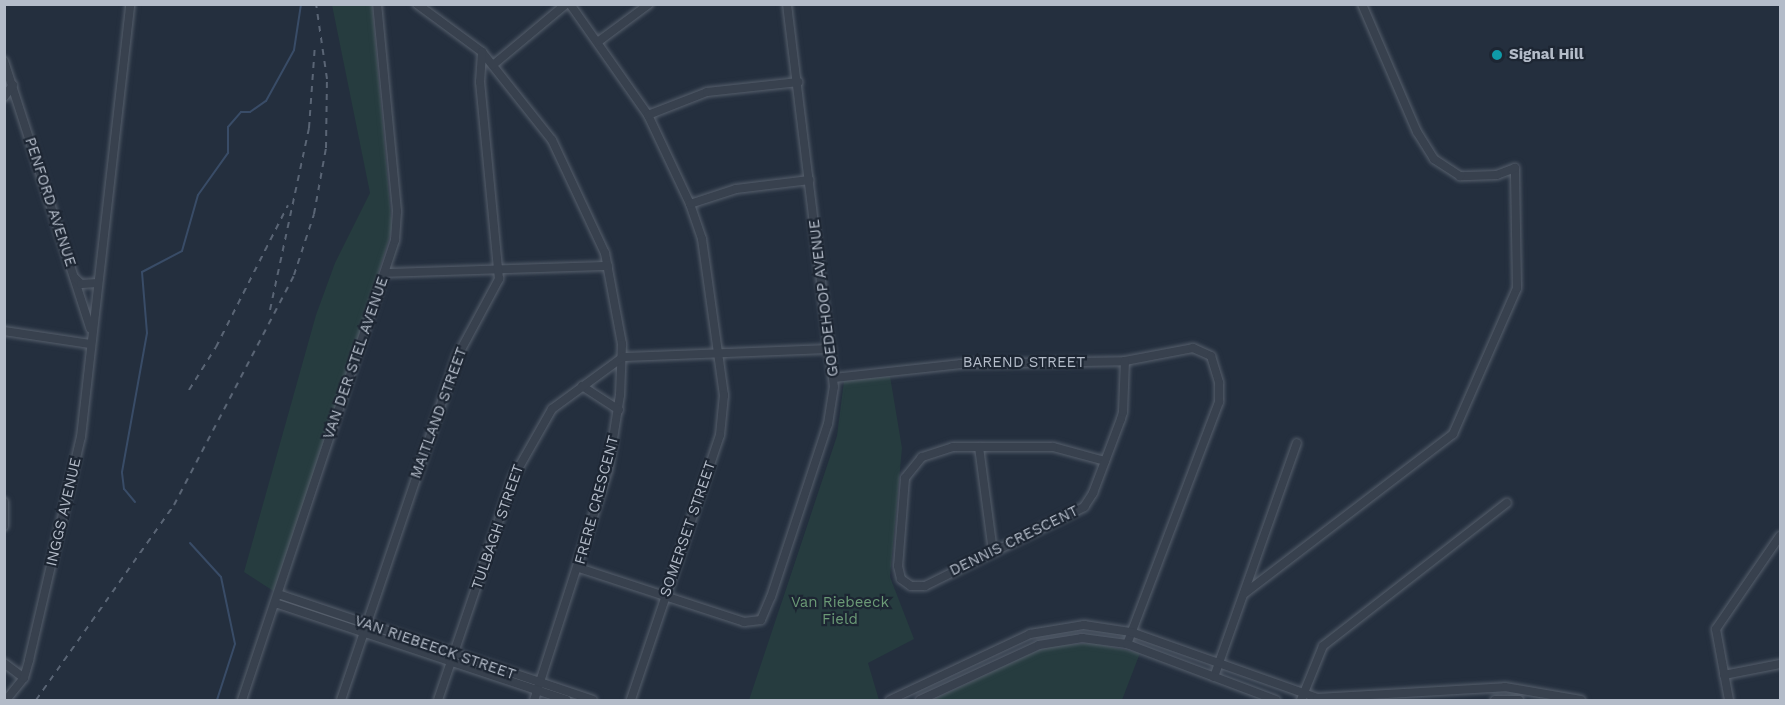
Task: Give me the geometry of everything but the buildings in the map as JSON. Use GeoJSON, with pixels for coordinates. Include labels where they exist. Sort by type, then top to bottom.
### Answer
{"type":"FeatureCollection","features":[{"type":"Feature","properties":{"kind":"street"},"geometry":{"type":"LineString","coordinates":[[91,329],[130,4]]}},
{"type":"Feature","properties":{"kind":"street","name":"VAN DER STEL AVENUE"},"geometry":{"type":"LineString","coordinates":[[242,700],[385,273],[397,211],[377,4]]}},
{"type":"Feature","properties":{"kind":"street","name":"FRERE CRESCENT"},"geometry":{"type":"LineString","coordinates":[[417,4],[483,52],[535,116],[564,161],[608,266],[623,357],[618,411],[608,470],[579,568],[534,700]]}},
{"type":"Feature","properties":{"kind":"street"},"geometry":{"type":"LineString","coordinates":[[493,65],[568,4]]}},
{"type":"Feature","properties":{"kind":"street","name":"SOMERSET STREET"},"geometry":{"type":"LineString","coordinates":[[568,4],[599,41],[648,115],[690,204],[702,239],[724,394],[720,435],[631,700]]}},
{"type":"Feature","properties":{"kind":"street"},"geometry":{"type":"LineString","coordinates":[[599,41],[650,4]]}},
{"type":"Feature","properties":{"kind":"street","name":"GOEDEHOOP AVENUE"},"geometry":{"type":"LineString","coordinates":[[666,596],[744,622],[762,618],[828,424],[834,378],[787,4]]}},
{"type":"Feature","properties":{"kind":"street"},"geometry":{"type":"LineString","coordinates":[[1245,593],[1443,442],[1462,422],[1517,288],[1515,168],[1497,175],[1460,176],[1434,159],[1417,132],[1362,4]]}},
{"type":"Feature","properties":{"kind":"street","name":"MAITLAND STREET"},"geometry":{"type":"LineString","coordinates":[[341,700],[457,357],[498,284],[500,269],[480,82],[483,52]]}},
{"type":"Feature","properties":{"kind":"street","name":"PENFORD AVENUE"},"geometry":{"type":"LineString","coordinates":[[4,61],[91,329],[90,344]]}},
{"type":"Feature","properties":{"kind":"street"},"geometry":{"type":"LineString","coordinates":[[648,115],[707,92],[798,82]]}},
{"type":"Feature","properties":{"kind":"street"},"geometry":{"type":"LineString","coordinates":[[4,97],[13,85]]}},
{"type":"Feature","properties":{"kind":"street"},"geometry":{"type":"LineString","coordinates":[[690,204],[736,189],[809,180]]}},
{"type":"Feature","properties":{"kind":"street"},"geometry":{"type":"LineString","coordinates":[[385,273],[608,266]]}},
{"type":"Feature","properties":{"kind":"street"},"geometry":{"type":"LineString","coordinates":[[73,272],[81,284],[98,283]]}},
{"type":"Feature","properties":{"kind":"street"},"geometry":{"type":"LineString","coordinates":[[4,331],[90,344]]}},
{"type":"Feature","properties":{"kind":"street","name":"INGGS AVENUE"},"geometry":{"type":"LineString","coordinates":[[24,678],[81,437],[90,344]]}},
{"type":"Feature","properties":{"kind":"street","name":"BAREND STREET"},"geometry":{"type":"LineString","coordinates":[[834,378],[961,363],[1125,361],[1193,348],[1211,356],[1219,383],[1219,402],[1131,632]]}},
{"type":"Feature","properties":{"kind":"street"},"geometry":{"type":"LineString","coordinates":[[623,357],[831,349]]}},
{"type":"Feature","properties":{"kind":"street","name":"TULBAGH STREET"},"geometry":{"type":"LineString","coordinates":[[438,700],[520,461],[544,418],[582,386],[623,357]]}},
{"type":"Feature","properties":{"kind":"street","name":"DENNIS CRESCENT"},"geometry":{"type":"LineString","coordinates":[[979,447],[945,448],[911,465],[905,478],[898,566],[903,581],[920,587],[1080,511],[1091,497],[1124,406],[1125,361]]}},
{"type":"Feature","properties":{"kind":"street"},"geometry":{"type":"LineString","coordinates":[[582,386],[618,411]]}},
{"type":"Feature","properties":{"kind":"street"},"geometry":{"type":"LineString","coordinates":[[1214,677],[1297,443]]}},
{"type":"Feature","properties":{"kind":"street"},"geometry":{"type":"LineString","coordinates":[[993,552],[979,447],[1060,447],[1105,461]]}},
{"type":"Feature","properties":{"kind":"street"},"geometry":{"type":"LineString","coordinates":[[4,502],[4,526]]}},
{"type":"Feature","properties":{"kind":"street"},"geometry":{"type":"LineString","coordinates":[[1302,698],[1323,646],[1507,502]]}},
{"type":"Feature","properties":{"kind":"street"},"geometry":{"type":"LineString","coordinates":[[1729,700],[1717,628],[1780,536]]}},
{"type":"Feature","properties":{"kind":"street"},"geometry":{"type":"LineString","coordinates":[[579,568],[666,596]]}},
{"type":"Feature","properties":{"kind":"street","name":"VAN RIEBEECK STREET"},"geometry":{"type":"LineString","coordinates":[[278,594],[326,615]]}},
{"type":"Feature","properties":{"kind":"street","name":"VAN RIEBEECK STREET"},"geometry":{"type":"LineString","coordinates":[[275,603],[326,615],[539,687],[593,700]]}},
{"type":"Feature","properties":{"kind":"street"},"geometry":{"type":"LineString","coordinates":[[890,700],[1045,629],[1084,625],[1131,632],[1302,698],[1340,699],[1505,687],[1581,700]]}},
{"type":"Feature","properties":{"kind":"street"},"geometry":{"type":"LineString","coordinates":[[1127,644],[1131,632]]}},
{"type":"Feature","properties":{"kind":"street"},"geometry":{"type":"LineString","coordinates":[[920,700],[1043,643],[1082,638],[1127,644],[1214,677],[1261,698],[1276,700]]}},
{"type":"Feature","properties":{"kind":"street"},"geometry":{"type":"LineString","coordinates":[[4,663],[24,678],[6,700]]}},
{"type":"Feature","properties":{"kind":"street"},"geometry":{"type":"LineString","coordinates":[[1724,675],[1780,664]]}},
{"type":"Feature","properties":{"kind":"street"},"geometry":{"type":"LineString","coordinates":[[1261,698],[1267,683]]}},
{"type":"Feature","properties":{"kind":"street","name":"VAN RIEBEECK STREET"},"geometry":{"type":"LineString","coordinates":[[539,687],[566,700]]}},
{"type":"Feature","properties":{"kind":"street"},"geometry":{"type":"LineString","coordinates":[[1495,700],[1519,700]]}},
{"type":"Feature","properties":{"kind":"green space"},"geometry":{"type":"Polygon","coordinates":[[[332,5],[372,5],[392,229],[278,594],[244,572],[316,315],[335,263],[370,193],[332,5]]]}},
{"type":"Feature","properties":{"kind":"green space","name":"Van Riebeeck Field"},"geometry":{"type":"Polygon","coordinates":[[[890,376],[902,448],[890,577],[914,639],[868,663],[879,700],[749,700],[837,436],[844,381],[890,376]]]}},
{"type":"Feature","properties":{"kind":"green space"},"geometry":{"type":"Polygon","coordinates":[[[1092,643],[1140,653],[1122,700],[932,700],[1047,646],[1092,643]]]}},
{"type":"Feature","properties":{"kind":"waterway"},"geometry":{"type":"LineString","coordinates":[[135,502],[124,489],[122,472],[147,333],[142,272],[182,251],[198,195],[228,153],[228,127],[241,112],[250,112],[266,101],[294,50],[301,4]]}},
{"type":"Feature","properties":{"kind":"waterway"},"geometry":{"type":"LineString","coordinates":[[190,543],[221,577],[235,644],[217,700]]}},
{"type":"Feature","properties":{"kind":"railway"},"geometry":{"type":"LineString","coordinates":[[36,700],[174,505],[294,275],[314,214],[326,148],[327,79],[316,4]]}},
{"type":"Feature","properties":{"kind":"railway"},"geometry":{"type":"LineString","coordinates":[[270,310],[309,128],[315,45]]}},
{"type":"Feature","properties":{"kind":"railway"},"geometry":{"type":"LineString","coordinates":[[189,390],[216,347],[288,205]]}},
{"type":"Feature","properties":{"kind":"place","name":"Signal Hill"},"geometry":{"type":"Point","coordinates":[1497,55]}}]}
